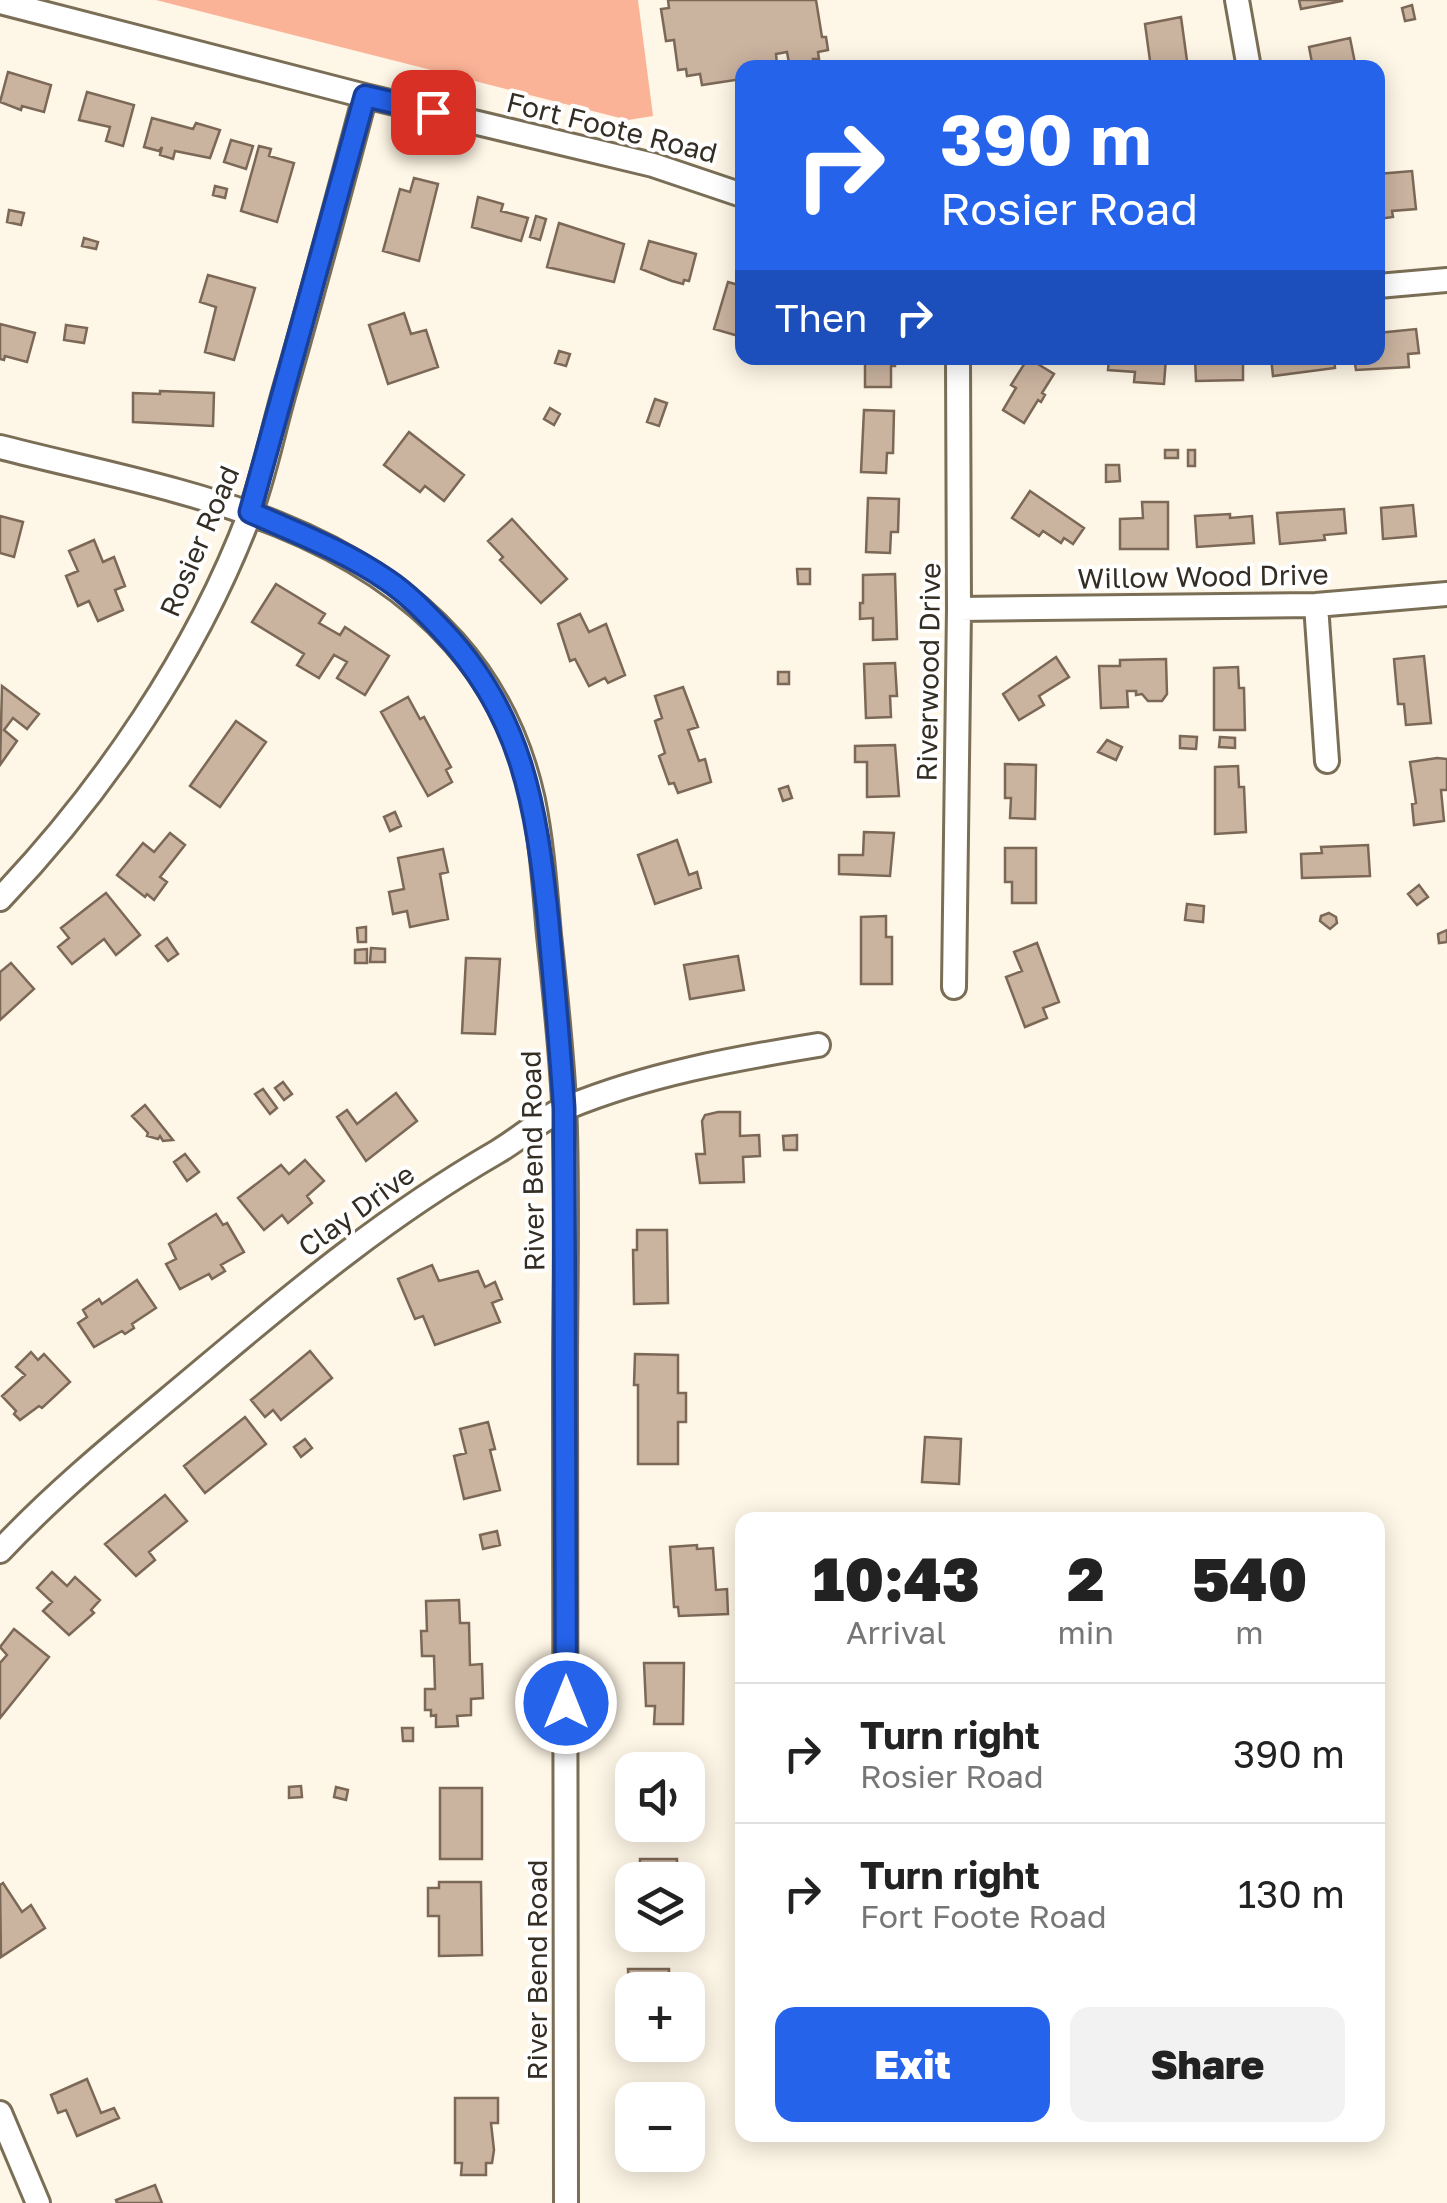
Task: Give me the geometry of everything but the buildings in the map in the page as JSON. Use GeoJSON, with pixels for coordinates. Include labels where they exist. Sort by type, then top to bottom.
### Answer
{"type":"FeatureCollection","features":[{"type":"Feature","properties":{"kind":"street"},"geometry":{"type":"LineString","coordinates":[[1237,0],[1248,60]]}},
{"type":"Feature","properties":{"kind":"street","name":"Fort Foote Road"},"geometry":{"type":"LineString","coordinates":[[0,2],[653,165],[735,192]]}},
{"type":"Feature","properties":{"kind":"street","name":"Rosier Road"},"geometry":{"type":"LineString","coordinates":[[0,899],[48,849],[165,685],[207,609],[250,512],[365,96]]}},
{"type":"Feature","properties":{"kind":"street"},"geometry":{"type":"LineString","coordinates":[[1385,285],[1447,280]]}},
{"type":"Feature","properties":{"kind":"street","name":"Riverwood Drive"},"geometry":{"type":"LineString","coordinates":[[954,987],[960,610],[958,365]]}},
{"type":"Feature","properties":{"kind":"street","name":"River Bend Road"},"geometry":{"type":"LineString","coordinates":[[0,447],[250,512],[350,557],[389,581],[420,606],[485,680],[506,721],[533,802],[560,1035],[564,1108],[566,2203]]}},
{"type":"Feature","properties":{"kind":"street","name":"Willow Wood Drive"},"geometry":{"type":"LineString","coordinates":[[960,610],[1316,605],[1447,594]]}},
{"type":"Feature","properties":{"kind":"street"},"geometry":{"type":"LineString","coordinates":[[1316,605],[1327,760]]}},
{"type":"Feature","properties":{"kind":"street","name":"Clay Drive"},"geometry":{"type":"LineString","coordinates":[[0,1551],[67,1484],[363,1238],[428,1192],[564,1108],[655,1077],[818,1044]]}},
{"type":"Feature","properties":{"kind":"street"},"geometry":{"type":"LineString","coordinates":[[0,2112],[38,2203]]}},
{"type":"Feature","properties":{"kind":"shaded area"},"geometry":{"type":"Polygon","coordinates":[[[156,0],[638,0],[653,116],[628,120],[156,0]]]}},
{"type":"Feature","properties":{"kind":"route"},"geometry":{"type":"LineString","coordinates":[[433,112],[365,96],[250,512],[350,557],[420,606],[485,680],[521,759],[533,802],[560,1035],[564,1108],[566,1703]]}}]}
